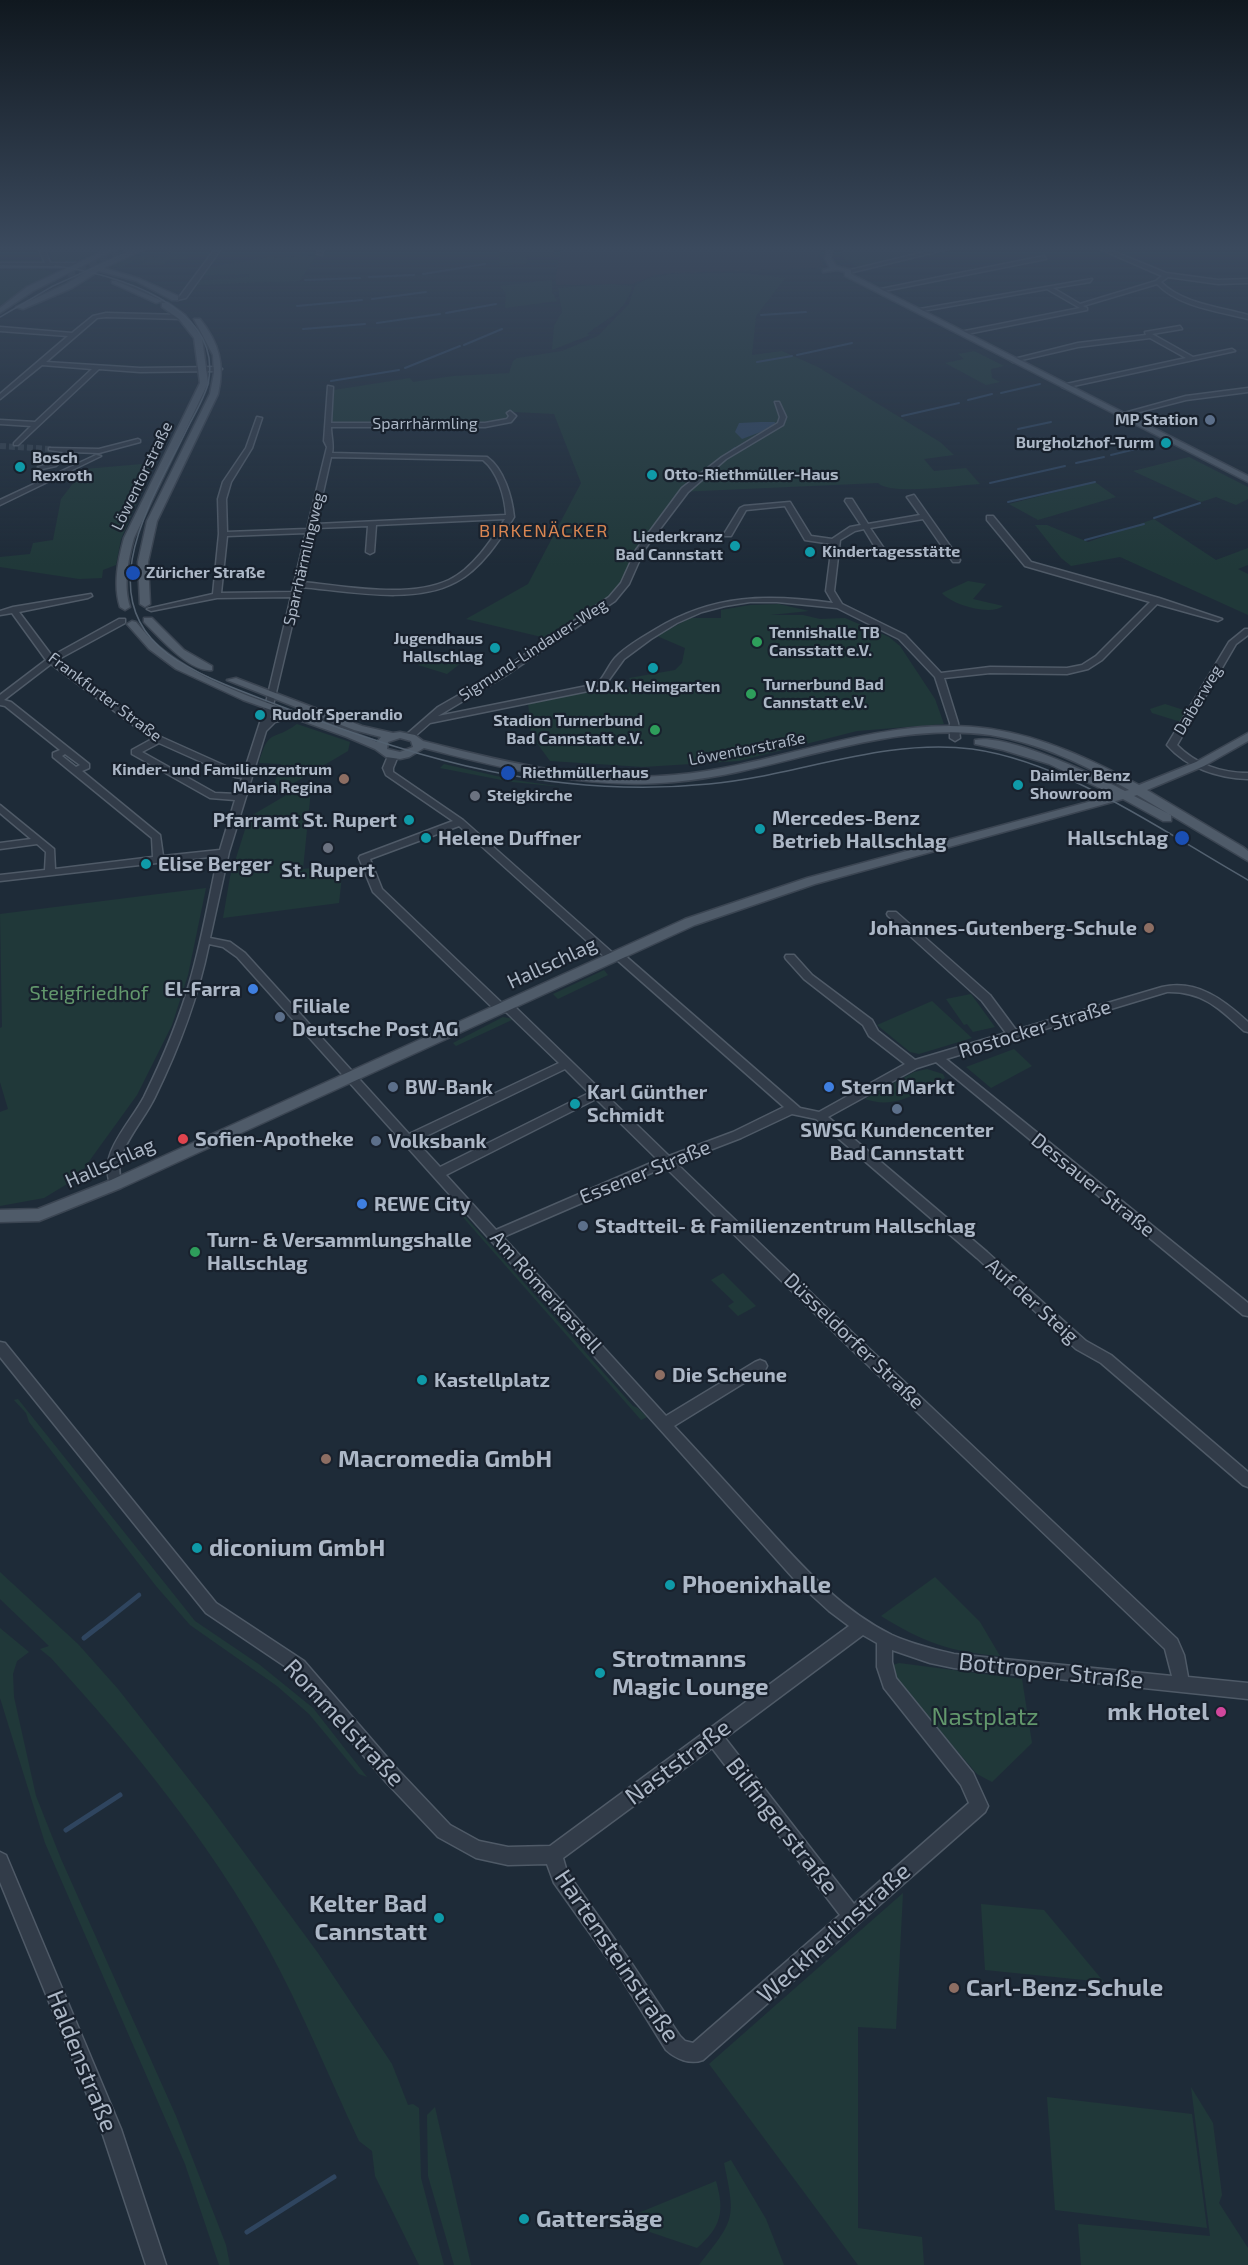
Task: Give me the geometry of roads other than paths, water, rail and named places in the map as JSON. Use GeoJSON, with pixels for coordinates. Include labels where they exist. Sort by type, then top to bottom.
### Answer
{"type":"FeatureCollection","features":[{"type":"Feature","properties":{"kind":"main road","name":"Löwentorstraße"},"geometry":{"type":"LineString","coordinates":[[201,355],[204,383],[201,393],[129,538],[124,556],[122,586],[125,607],[120,614],[152,647],[179,665],[271,701],[358,728],[415,743],[563,775],[627,780],[672,779],[737,771],[846,745],[904,735],[1005,735],[1058,749],[1101,767],[1248,857]]}},
{"type":"Feature","properties":{"kind":"main road","name":"Löwentorstraße"},"geometry":{"type":"LineString","coordinates":[[217,355],[219,369],[214,394],[152,521],[143,562],[148,611],[186,657],[271,701],[292,716],[380,747],[384,752],[393,756],[415,743]]}},
{"type":"Feature","properties":{"kind":"main road"},"geometry":{"type":"LineString","coordinates":[[1003,355],[1248,479]]}},
{"type":"Feature","properties":{"kind":"main road"},"geometry":{"type":"LineString","coordinates":[[125,607],[148,611]]}},
{"type":"Feature","properties":{"kind":"main road"},"geometry":{"type":"LineString","coordinates":[[127,623],[148,611]]}},
{"type":"Feature","properties":{"kind":"main road","name":"Löwentorstraße"},"geometry":{"type":"LineString","coordinates":[[955,734],[1033,754],[1087,774],[1248,862]]}},
{"type":"Feature","properties":{"kind":"main road"},"geometry":{"type":"LineString","coordinates":[[380,747],[383,740],[390,736]]}},
{"type":"Feature","properties":{"kind":"main road","name":"Hallschlag"},"geometry":{"type":"LineString","coordinates":[[0,1216],[39,1215],[116,1184],[690,922],[800,884],[1126,795],[1200,764],[1248,736]]}},
{"type":"Feature","properties":{"kind":"main road"},"geometry":{"type":"LineString","coordinates":[[1167,778],[1164,789],[1171,809]]}},
{"type":"Feature","properties":{"kind":"street"},"geometry":{"type":"LineString","coordinates":[[0,397],[49,355]]}},
{"type":"Feature","properties":{"kind":"street"},"geometry":{"type":"LineString","coordinates":[[1013,360],[1036,355]]}},
{"type":"Feature","properties":{"kind":"street"},"geometry":{"type":"LineString","coordinates":[[1184,355],[1192,359]]}},
{"type":"Feature","properties":{"kind":"street"},"geometry":{"type":"LineString","coordinates":[[1064,386],[1214,355]]}},
{"type":"Feature","properties":{"kind":"street"},"geometry":{"type":"LineString","coordinates":[[39,363],[97,367],[219,369]]}},
{"type":"Feature","properties":{"kind":"street"},"geometry":{"type":"LineString","coordinates":[[16,444],[97,367]]}},
{"type":"Feature","properties":{"kind":"street","name":"Sparrhärmlingweg"},"geometry":{"type":"LineString","coordinates":[[116,1184],[112,1173],[116,1156],[149,1098],[181,1026],[196,981],[224,852],[271,701],[328,455],[330,387]]}},
{"type":"Feature","properties":{"kind":"street"},"geometry":{"type":"LineString","coordinates":[[0,389],[9,389]]}},
{"type":"Feature","properties":{"kind":"street"},"geometry":{"type":"LineString","coordinates":[[1120,415],[1186,398],[1248,390]]}},
{"type":"Feature","properties":{"kind":"street","name":"Sigmund-Lindauer-Weg"},"geometry":{"type":"LineString","coordinates":[[415,743],[425,722],[502,674],[612,599],[625,584],[640,550],[685,490],[724,458],[781,424],[783,417],[777,403]]}},
{"type":"Feature","properties":{"kind":"street","name":"Sparrhärmling"},"geometry":{"type":"LineString","coordinates":[[329,425],[485,425],[509,421],[513,416],[510,413]]}},
{"type":"Feature","properties":{"kind":"street"},"geometry":{"type":"LineString","coordinates":[[217,596],[223,534],[222,500],[227,482],[249,447],[259,418]]}},
{"type":"Feature","properties":{"kind":"street"},"geometry":{"type":"LineString","coordinates":[[0,422],[37,424]]}},
{"type":"Feature","properties":{"kind":"street"},"geometry":{"type":"LineString","coordinates":[[51,449],[99,451],[138,441]]}},
{"type":"Feature","properties":{"kind":"street"},"geometry":{"type":"LineString","coordinates":[[42,467],[54,465],[68,450]]}},
{"type":"Feature","properties":{"kind":"street"},"geometry":{"type":"LineString","coordinates":[[298,584],[410,591],[441,587],[467,570],[510,517],[509,504],[498,476],[491,462],[485,458],[328,455]]}},
{"type":"Feature","properties":{"kind":"street"},"geometry":{"type":"LineString","coordinates":[[0,503],[98,456]]}},
{"type":"Feature","properties":{"kind":"street"},"geometry":{"type":"LineString","coordinates":[[911,497],[956,560]]}},
{"type":"Feature","properties":{"kind":"street"},"geometry":{"type":"LineString","coordinates":[[849,501],[881,550]]}},
{"type":"Feature","properties":{"kind":"street"},"geometry":{"type":"LineString","coordinates":[[728,534],[744,508],[787,504],[808,538],[836,542]]}},
{"type":"Feature","properties":{"kind":"street"},"geometry":{"type":"LineString","coordinates":[[839,606],[830,591],[836,542],[843,533],[866,526],[925,516]]}},
{"type":"Feature","properties":{"kind":"street"},"geometry":{"type":"LineString","coordinates":[[223,534],[510,517]]}},
{"type":"Feature","properties":{"kind":"street"},"geometry":{"type":"LineString","coordinates":[[990,518],[1028,564],[1218,619]]}},
{"type":"Feature","properties":{"kind":"street"},"geometry":{"type":"LineString","coordinates":[[370,552],[372,524]]}},
{"type":"Feature","properties":{"kind":"street"},"geometry":{"type":"LineString","coordinates":[[148,611],[217,596],[296,594]]}},
{"type":"Feature","properties":{"kind":"street"},"geometry":{"type":"LineString","coordinates":[[0,614],[13,609],[88,596]]}},
{"type":"Feature","properties":{"kind":"street"},"geometry":{"type":"LineString","coordinates":[[425,722],[600,686],[617,660],[645,638],[714,604],[758,598],[839,606],[902,637],[939,676],[955,734]]}},
{"type":"Feature","properties":{"kind":"street"},"geometry":{"type":"LineString","coordinates":[[939,676],[990,670],[1067,671],[1085,667],[1099,658],[1156,600]]}},
{"type":"Feature","properties":{"kind":"street","name":"Frankfurter Straße"},"geometry":{"type":"LineString","coordinates":[[13,609],[51,660],[159,739],[238,775],[247,775]]}},
{"type":"Feature","properties":{"kind":"street"},"geometry":{"type":"LineString","coordinates":[[127,623],[51,660],[3,702],[87,766],[75,771],[157,837],[158,859]]}},
{"type":"Feature","properties":{"kind":"street","name":"Daiberweg"},"geometry":{"type":"LineString","coordinates":[[1200,764],[1179,752],[1172,742],[1233,642],[1248,631]]}},
{"type":"Feature","properties":{"kind":"street"},"geometry":{"type":"LineString","coordinates":[[262,730],[272,720],[292,716]]}},
{"type":"Feature","properties":{"kind":"street"},"geometry":{"type":"LineString","coordinates":[[159,739],[137,748],[135,752],[213,796],[240,797]]}},
{"type":"Feature","properties":{"kind":"street"},"geometry":{"type":"LineString","coordinates":[[393,756],[389,765],[389,773],[460,822],[793,1108],[820,1116]]}},
{"type":"Feature","properties":{"kind":"street"},"geometry":{"type":"LineString","coordinates":[[1200,764],[1218,772],[1248,776]]}},
{"type":"Feature","properties":{"kind":"street"},"geometry":{"type":"LineString","coordinates":[[0,808],[51,850],[50,872]]}},
{"type":"Feature","properties":{"kind":"street","name":"Düsseldorfer Straße"},"geometry":{"type":"LineString","coordinates":[[460,822],[364,858],[377,890],[566,1064],[855,1344],[1171,1644],[1176,1655],[1181,1684]]}},
{"type":"Feature","properties":{"kind":"street"},"geometry":{"type":"LineString","coordinates":[[0,846],[40,841]]}},
{"type":"Feature","properties":{"kind":"street"},"geometry":{"type":"LineString","coordinates":[[0,878],[224,852]]}},
{"type":"Feature","properties":{"kind":"street"},"geometry":{"type":"LineString","coordinates":[[891,914],[986,998],[1013,1035]]}},
{"type":"Feature","properties":{"kind":"street","name":"Am Römerkastell"},"geometry":{"type":"LineString","coordinates":[[204,940],[226,944],[241,955],[496,1235],[799,1574],[826,1600],[861,1627]]}},
{"type":"Feature","properties":{"kind":"street"},"geometry":{"type":"LineString","coordinates":[[790,957],[808,977],[868,1023],[873,1033],[913,1065]]}},
{"type":"Feature","properties":{"kind":"street","name":"Rostocker Straße"},"geometry":{"type":"LineString","coordinates":[[820,1116],[913,1065],[1176,987],[1197,990],[1214,998],[1248,1029]]}},
{"type":"Feature","properties":{"kind":"street","name":"Dessauer Straße"},"geometry":{"type":"LineString","coordinates":[[938,1058],[1248,1311]]}},
{"type":"Feature","properties":{"kind":"street"},"geometry":{"type":"LineString","coordinates":[[409,1139],[566,1064]]}},
{"type":"Feature","properties":{"kind":"street"},"geometry":{"type":"LineString","coordinates":[[440,1173],[597,1094]]}},
{"type":"Feature","properties":{"kind":"street","name":"Essener Straße"},"geometry":{"type":"LineString","coordinates":[[496,1235],[668,1161],[737,1135],[793,1108]]}},
{"type":"Feature","properties":{"kind":"street","name":"Auf der Steig"},"geometry":{"type":"LineString","coordinates":[[820,1116],[1081,1345],[1106,1359],[1248,1481]]}},
{"type":"Feature","properties":{"kind":"street","name":"Rommelstraße"},"geometry":{"type":"LineString","coordinates":[[0,1347],[211,1608],[298,1666],[392,1776],[444,1831],[476,1849],[508,1856],[553,1855]]}},
{"type":"Feature","properties":{"kind":"street"},"geometry":{"type":"LineString","coordinates":[[665,1424],[760,1366]]}},
{"type":"Feature","properties":{"kind":"street","name":"Bottroper Straße"},"geometry":{"type":"LineString","coordinates":[[861,1627],[885,1641],[908,1650],[954,1661],[1248,1691]]}},
{"type":"Feature","properties":{"kind":"street","name":"Naststraße"},"geometry":{"type":"LineString","coordinates":[[553,1855],[861,1627]]}},
{"type":"Feature","properties":{"kind":"street","name":"Weckherlinstraße"},"geometry":{"type":"LineString","coordinates":[[686,2053],[696,2053],[712,2041],[980,1806],[967,1779],[890,1683],[884,1671],[882,1657],[885,1641]]}},
{"type":"Feature","properties":{"kind":"street","name":"Bilfingerstraße"},"geometry":{"type":"LineString","coordinates":[[713,1736],[852,1916]]}},
{"type":"Feature","properties":{"kind":"street","name":"Hartensteinstraße"},"geometry":{"type":"LineString","coordinates":[[553,1855],[560,1877],[624,1967],[673,2043],[686,2053]]}},
{"type":"Feature","properties":{"kind":"street","name":"Haldenstraße"},"geometry":{"type":"LineString","coordinates":[[0,1861],[111,2129],[156,2265]]}},
{"type":"Feature","properties":{"kind":"water"},"geometry":{"type":"Polygon","coordinates":[[[775,422],[774,427],[742,439],[735,432],[739,423],[775,422]]]}},
{"type":"Feature","properties":{"kind":"waterway"},"geometry":{"type":"LineString","coordinates":[[405,368],[438,355]]}},
{"type":"Feature","properties":{"kind":"waterway"},"geometry":{"type":"LineString","coordinates":[[757,362],[792,356]]}},
{"type":"Feature","properties":{"kind":"waterway"},"geometry":{"type":"LineString","coordinates":[[331,381],[399,370]]}},
{"type":"Feature","properties":{"kind":"waterway"},"geometry":{"type":"LineString","coordinates":[[1001,393],[1040,384]]}},
{"type":"Feature","properties":{"kind":"waterway"},"geometry":{"type":"LineString","coordinates":[[968,400],[992,394]]}},
{"type":"Feature","properties":{"kind":"waterway"},"geometry":{"type":"LineString","coordinates":[[902,416],[959,403]]}},
{"type":"Feature","properties":{"kind":"waterway"},"geometry":{"type":"LineString","coordinates":[[1018,429],[1051,422]]}},
{"type":"Feature","properties":{"kind":"waterway"},"geometry":{"type":"LineString","coordinates":[[1111,455],[1144,447]]}},
{"type":"Feature","properties":{"kind":"waterway"},"geometry":{"type":"LineString","coordinates":[[695,478],[735,448]]}},
{"type":"Feature","properties":{"kind":"waterway"},"geometry":{"type":"LineString","coordinates":[[1076,463],[1104,457]]}},
{"type":"Feature","properties":{"kind":"waterway"},"geometry":{"type":"LineString","coordinates":[[990,483],[1065,466]]}},
{"type":"Feature","properties":{"kind":"waterway"},"geometry":{"type":"LineString","coordinates":[[1008,502],[1095,482]]}},
{"type":"Feature","properties":{"kind":"waterway"},"geometry":{"type":"LineString","coordinates":[[654,526],[678,493]]}},
{"type":"Feature","properties":{"kind":"waterway"},"geometry":{"type":"LineString","coordinates":[[1154,518],[1200,503]]}},
{"type":"Feature","properties":{"kind":"waterway"},"geometry":{"type":"LineString","coordinates":[[1085,540],[1144,524]]}},
{"type":"Feature","properties":{"kind":"waterway"},"geometry":{"type":"LineString","coordinates":[[100,1626],[139,1595]]}},
{"type":"Feature","properties":{"kind":"waterway"},"geometry":{"type":"LineString","coordinates":[[84,1638],[102,1624]]}},
{"type":"Feature","properties":{"kind":"waterway"},"geometry":{"type":"LineString","coordinates":[[66,1830],[120,1795]]}},
{"type":"Feature","properties":{"kind":"waterway"},"geometry":{"type":"LineString","coordinates":[[247,2232],[334,2177]]}},
{"type":"Feature","properties":{"kind":"tunnel"},"geometry":{"type":"LineString","coordinates":[[0,446],[51,449]]}},
{"type":"Feature","properties":{"kind":"tram line"},"geometry":{"type":"LineString","coordinates":[[208,355],[206,390],[146,514],[136,544],[130,574],[133,603],[145,630],[168,654],[194,670],[251,695],[333,726],[437,759],[543,780],[597,786],[652,787],[709,784],[742,780],[840,759],[905,749],[938,747],[972,749],[1008,756],[1044,768],[1114,802],[1248,880]]}},
{"type":"Feature","properties":{"kind":"place","name":"MP Station"},"geometry":{"type":"Point","coordinates":[1210,420]}},
{"type":"Feature","properties":{"kind":"place","name":"Burgholzhof-Turm"},"geometry":{"type":"Point","coordinates":[1166,443]}},
{"type":"Feature","properties":{"kind":"place","name":"Bosch Rexroth"},"geometry":{"type":"Point","coordinates":[20,467]}},
{"type":"Feature","properties":{"kind":"place","name":"Otto-Riethmüller-Haus"},"geometry":{"type":"Point","coordinates":[652,475]}},
{"type":"Feature","properties":{"kind":"place","name":"Liederkranz Bad Cannstatt"},"geometry":{"type":"Point","coordinates":[735,546]}},
{"type":"Feature","properties":{"kind":"place","name":"Kindertagesstätte"},"geometry":{"type":"Point","coordinates":[810,552]}},
{"type":"Feature","properties":{"kind":"place","name":"Züricher Straße"},"geometry":{"type":"Point","coordinates":[133,573]}},
{"type":"Feature","properties":{"kind":"place","name":"Tennishalle TB Cansstatt e.V."},"geometry":{"type":"Point","coordinates":[757,642]}},
{"type":"Feature","properties":{"kind":"place","name":"Jugendhaus Hallschlag"},"geometry":{"type":"Point","coordinates":[495,648]}},
{"type":"Feature","properties":{"kind":"place","name":"V.D.K. Heimgarten"},"geometry":{"type":"Point","coordinates":[653,668]}},
{"type":"Feature","properties":{"kind":"place","name":"Turnerbund Bad Cannstatt e.V."},"geometry":{"type":"Point","coordinates":[751,694]}},
{"type":"Feature","properties":{"kind":"place","name":"Rudolf Sperandio"},"geometry":{"type":"Point","coordinates":[260,715]}},
{"type":"Feature","properties":{"kind":"place","name":"Stadion Turnerbund Bad Cannstatt e.V."},"geometry":{"type":"Point","coordinates":[655,730]}},
{"type":"Feature","properties":{"kind":"place","name":"Riethmüllerhaus"},"geometry":{"type":"Point","coordinates":[508,773]}},
{"type":"Feature","properties":{"kind":"place","name":"Kinder- und Familienzentrum Maria Regina"},"geometry":{"type":"Point","coordinates":[344,779]}},
{"type":"Feature","properties":{"kind":"place","name":"Daimler Benz Showroom"},"geometry":{"type":"Point","coordinates":[1018,785]}},
{"type":"Feature","properties":{"kind":"place","name":"Steigkirche"},"geometry":{"type":"Point","coordinates":[475,796]}},
{"type":"Feature","properties":{"kind":"place","name":"Pfarramt St. Rupert"},"geometry":{"type":"Point","coordinates":[409,820]}},
{"type":"Feature","properties":{"kind":"place","name":"Mercedes-Benz Betrieb Hallschlag"},"geometry":{"type":"Point","coordinates":[760,829]}},
{"type":"Feature","properties":{"kind":"place","name":"Helene Duffner"},"geometry":{"type":"Point","coordinates":[426,838]}},
{"type":"Feature","properties":{"kind":"place","name":"Hallschlag"},"geometry":{"type":"Point","coordinates":[1182,838]}},
{"type":"Feature","properties":{"kind":"place","name":"St. Rupert"},"geometry":{"type":"Point","coordinates":[328,848]}},
{"type":"Feature","properties":{"kind":"place","name":"Elise Berger"},"geometry":{"type":"Point","coordinates":[146,864]}},
{"type":"Feature","properties":{"kind":"place","name":"Johannes-Gutenberg-Schule"},"geometry":{"type":"Point","coordinates":[1149,928]}},
{"type":"Feature","properties":{"kind":"place","name":"El-Farra"},"geometry":{"type":"Point","coordinates":[253,989]}},
{"type":"Feature","properties":{"kind":"place","name":"Filiale Deutsche Post AG"},"geometry":{"type":"Point","coordinates":[280,1017]}},
{"type":"Feature","properties":{"kind":"place","name":"BW-Bank"},"geometry":{"type":"Point","coordinates":[393,1087]}},
{"type":"Feature","properties":{"kind":"place","name":"Stern Markt"},"geometry":{"type":"Point","coordinates":[829,1087]}},
{"type":"Feature","properties":{"kind":"place","name":"Karl Günther Schmidt"},"geometry":{"type":"Point","coordinates":[575,1104]}},
{"type":"Feature","properties":{"kind":"place","name":"SWSG Kundencenter Bad Cannstatt"},"geometry":{"type":"Point","coordinates":[897,1109]}},
{"type":"Feature","properties":{"kind":"place","name":"Sofien-Apotheke"},"geometry":{"type":"Point","coordinates":[183,1139]}},
{"type":"Feature","properties":{"kind":"place","name":"Volksbank"},"geometry":{"type":"Point","coordinates":[376,1141]}},
{"type":"Feature","properties":{"kind":"place","name":"REWE City"},"geometry":{"type":"Point","coordinates":[362,1204]}},
{"type":"Feature","properties":{"kind":"place","name":"Stadtteil- & Familienzentrum Hallschlag"},"geometry":{"type":"Point","coordinates":[583,1226]}},
{"type":"Feature","properties":{"kind":"place","name":"Turn- & Versammlungshalle Hallschlag"},"geometry":{"type":"Point","coordinates":[195,1252]}},
{"type":"Feature","properties":{"kind":"place","name":"Die Scheune"},"geometry":{"type":"Point","coordinates":[660,1375]}},
{"type":"Feature","properties":{"kind":"place","name":"Kastellplatz"},"geometry":{"type":"Point","coordinates":[422,1380]}},
{"type":"Feature","properties":{"kind":"place","name":"Macromedia GmbH"},"geometry":{"type":"Point","coordinates":[326,1459]}},
{"type":"Feature","properties":{"kind":"place","name":"diconium GmbH"},"geometry":{"type":"Point","coordinates":[197,1548]}},
{"type":"Feature","properties":{"kind":"place","name":"Phoenixhalle"},"geometry":{"type":"Point","coordinates":[670,1585]}},
{"type":"Feature","properties":{"kind":"place","name":"Strotmanns Magic Lounge"},"geometry":{"type":"Point","coordinates":[600,1673]}},
{"type":"Feature","properties":{"kind":"place","name":"mk Hotel"},"geometry":{"type":"Point","coordinates":[1221,1712]}},
{"type":"Feature","properties":{"kind":"place","name":"Kelter Bad Cannstatt"},"geometry":{"type":"Point","coordinates":[439,1918]}},
{"type":"Feature","properties":{"kind":"place","name":"Carl-Benz-Schule"},"geometry":{"type":"Point","coordinates":[954,1988]}},
{"type":"Feature","properties":{"kind":"place","name":"Gattersäge"},"geometry":{"type":"Point","coordinates":[524,2219]}},
{"type":"Feature","properties":{"kind":"district","name":"BIRKENÄCKER"},"geometry":{"type":"Point","coordinates":[544,531]}},
{"type":"Feature","properties":{"kind":"park label","name":"Steigfriedhof"},"geometry":{"type":"Point","coordinates":[89,993]}},
{"type":"Feature","properties":{"kind":"park label","name":"Nastplatz"},"geometry":{"type":"Point","coordinates":[985,1717]}}]}
